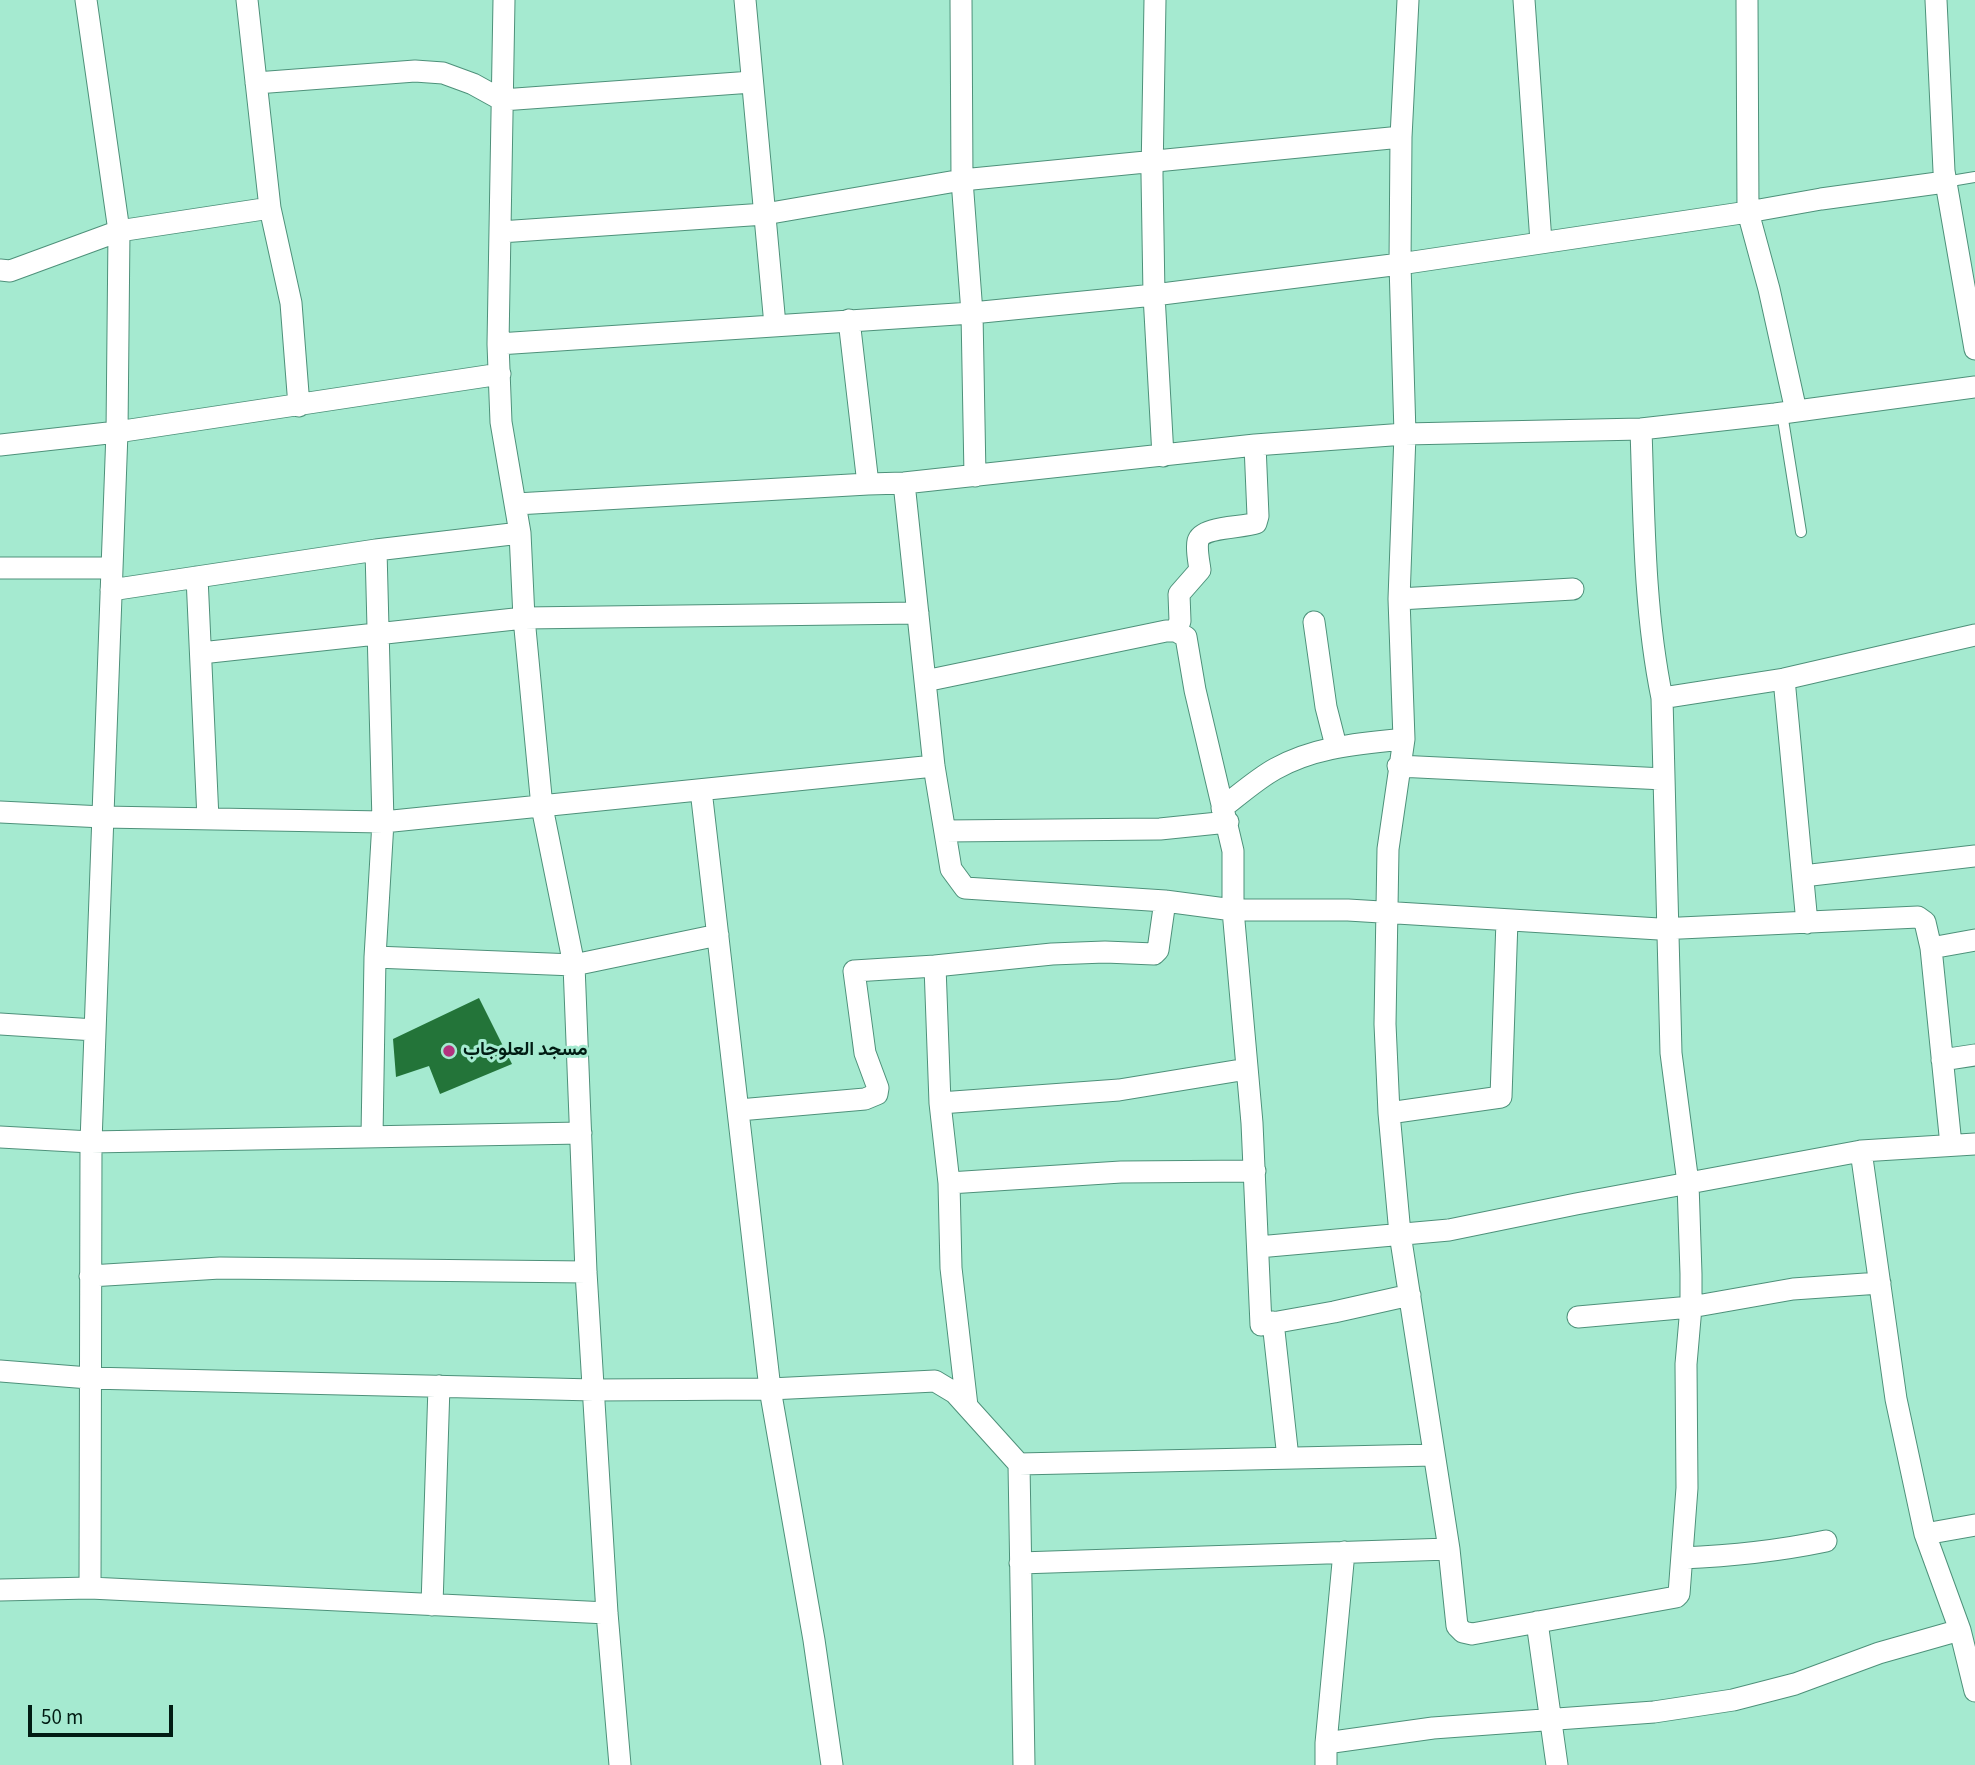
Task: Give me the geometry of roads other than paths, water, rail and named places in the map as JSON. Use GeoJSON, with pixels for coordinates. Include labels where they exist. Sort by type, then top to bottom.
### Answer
{"type":"FeatureCollection","features":[{"type":"Feature","properties":{"kind":"street"},"geometry":{"type":"LineString","coordinates":[[86,0],[118,231],[117,432],[90,1142],[90,1588]]}},
{"type":"Feature","properties":{"kind":"street"},"geometry":{"type":"LineString","coordinates":[[247,0],[270,208],[291,303],[299,406]]}},
{"type":"Feature","properties":{"kind":"street"},"geometry":{"type":"LineString","coordinates":[[504,0],[498,344],[501,422],[520,533],[524,618],[542,807],[574,965],[586,1272],[607,1613],[620,1765]]}},
{"type":"Feature","properties":{"kind":"street"},"geometry":{"type":"LineString","coordinates":[[745,0],[775,325]]}},
{"type":"Feature","properties":{"kind":"street"},"geometry":{"type":"LineString","coordinates":[[961,0],[962,180],[972,313],[975,476]]}},
{"type":"Feature","properties":{"kind":"street"},"geometry":{"type":"LineString","coordinates":[[1155,0],[1154,295],[1163,457]]}},
{"type":"Feature","properties":{"kind":"street"},"geometry":{"type":"LineString","coordinates":[[1408,0],[1401,137],[1405,434],[1399,599],[1404,739],[1388,849],[1385,1024],[1389,1113],[1401,1234],[1449,1549],[1457,1626],[1463,1632],[1472,1634],[1676,1597],[1680,1590],[1687,1488],[1686,1364],[1692,1307],[1688,1182],[1671,1053],[1662,698],[1653,657],[1644,548],[1642,429]]}},
{"type":"Feature","properties":{"kind":"street"},"geometry":{"type":"LineString","coordinates":[[1524,0],[1541,242]]}},
{"type":"Feature","properties":{"kind":"street"},"geometry":{"type":"LineString","coordinates":[[1747,0],[1748,212],[1769,289],[1789,412]]}},
{"type":"Feature","properties":{"kind":"street"},"geometry":{"type":"LineString","coordinates":[[1936,0],[1945,181],[1975,349]]}},
{"type":"Feature","properties":{"kind":"street"},"geometry":{"type":"LineString","coordinates":[[256,83],[415,71],[443,74],[473,84],[502,100],[752,82]]}},
{"type":"Feature","properties":{"kind":"street"},"geometry":{"type":"LineString","coordinates":[[500,232],[765,214],[962,180],[1401,137]]}},
{"type":"Feature","properties":{"kind":"street"},"geometry":{"type":"LineString","coordinates":[[498,344],[972,313],[1154,295],[1622,233],[1945,181]]}},
{"type":"Feature","properties":{"kind":"street"},"geometry":{"type":"LineString","coordinates":[[0,270],[10,271],[118,231],[270,208]]}},
{"type":"Feature","properties":{"kind":"street"},"geometry":{"type":"LineString","coordinates":[[849,320],[868,484]]}},
{"type":"Feature","properties":{"kind":"street"},"geometry":{"type":"LineString","coordinates":[[0,445],[117,432],[500,374]]}},
{"type":"Feature","properties":{"kind":"street"},"geometry":{"type":"LineString","coordinates":[[516,504],[904,483],[1255,445],[1405,434],[1642,429],[1975,387]]}},
{"type":"Feature","properties":{"kind":"street"},"geometry":{"type":"LineString","coordinates":[[1176,631],[1180,621],[1179,594],[1200,570],[1198,541],[1211,531],[1256,523],[1255,445]]}},
{"type":"Feature","properties":{"kind":"street"},"geometry":{"type":"LineString","coordinates":[[904,483],[934,766],[951,869],[965,888],[1165,901],[1233,910],[1348,911],[1668,928],[1918,917],[1925,922],[1931,948],[1951,1145]]}},
{"type":"Feature","properties":{"kind":"street"},"geometry":{"type":"LineString","coordinates":[[111,590],[520,533]]}},
{"type":"Feature","properties":{"kind":"street"},"geometry":{"type":"LineString","coordinates":[[372,1136],[375,957],[383,822],[376,551]]}},
{"type":"Feature","properties":{"kind":"street"},"geometry":{"type":"LineString","coordinates":[[0,568],[112,568]]}},
{"type":"Feature","properties":{"kind":"street"},"geometry":{"type":"LineString","coordinates":[[197,577],[208,819]]}},
{"type":"Feature","properties":{"kind":"street"},"geometry":{"type":"LineString","coordinates":[[1399,599],[1573,589]]}},
{"type":"Feature","properties":{"kind":"street"},"geometry":{"type":"LineString","coordinates":[[201,653],[524,618],[918,613]]}},
{"type":"Feature","properties":{"kind":"street"},"geometry":{"type":"LineString","coordinates":[[1314,622],[1326,707],[1336,746]]}},
{"type":"Feature","properties":{"kind":"street"},"geometry":{"type":"LineString","coordinates":[[925,681],[1176,631],[1186,637],[1233,851],[1233,910],[1255,1171],[1261,1325],[1410,1295]]}},
{"type":"Feature","properties":{"kind":"street"},"geometry":{"type":"LineString","coordinates":[[1662,698],[1784,679],[1975,635]]}},
{"type":"Feature","properties":{"kind":"street"},"geometry":{"type":"LineString","coordinates":[[1784,679],[1807,923]]}},
{"type":"Feature","properties":{"kind":"street"},"geometry":{"type":"LineString","coordinates":[[945,831],[1160,829],[1225,815],[1273,770],[1302,755],[1336,746],[1404,739]]}},
{"type":"Feature","properties":{"kind":"street"},"geometry":{"type":"LineString","coordinates":[[0,812],[103,817],[383,822],[934,766]]}},
{"type":"Feature","properties":{"kind":"street"},"geometry":{"type":"LineString","coordinates":[[1398,766],[1664,779]]}},
{"type":"Feature","properties":{"kind":"street"},"geometry":{"type":"LineString","coordinates":[[701,790],[770,1389],[814,1640],[832,1765]]}},
{"type":"Feature","properties":{"kind":"street"},"geometry":{"type":"LineString","coordinates":[[1803,876],[1975,856]]}},
{"type":"Feature","properties":{"kind":"street"},"geometry":{"type":"LineString","coordinates":[[739,1110],[865,1099],[877,1094],[878,1088],[865,1053],[854,971],[1052,954],[1105,951],[1154,954],[1158,950],[1165,901]]}},
{"type":"Feature","properties":{"kind":"street"},"geometry":{"type":"LineString","coordinates":[[1389,1113],[1501,1097],[1507,920]]}},
{"type":"Feature","properties":{"kind":"street"},"geometry":{"type":"LineString","coordinates":[[375,957],[574,965],[718,935]]}},
{"type":"Feature","properties":{"kind":"street"},"geometry":{"type":"LineString","coordinates":[[1931,948],[1975,940]]}},
{"type":"Feature","properties":{"kind":"street"},"geometry":{"type":"LineString","coordinates":[[935,966],[940,1103],[949,1183],[951,1269],[967,1406]]}},
{"type":"Feature","properties":{"kind":"street"},"geometry":{"type":"LineString","coordinates":[[0,1024],[95,1030]]}},
{"type":"Feature","properties":{"kind":"street"},"geometry":{"type":"LineString","coordinates":[[1942,1060],[1975,1055]]}},
{"type":"Feature","properties":{"kind":"street"},"geometry":{"type":"LineString","coordinates":[[940,1103],[1119,1090],[1247,1069]]}},
{"type":"Feature","properties":{"kind":"street"},"geometry":{"type":"LineString","coordinates":[[0,1137],[90,1142],[581,1133]]}},
{"type":"Feature","properties":{"kind":"street"},"geometry":{"type":"LineString","coordinates":[[1258,1247],[1449,1230],[1688,1182],[1861,1151],[1975,1144]]}},
{"type":"Feature","properties":{"kind":"street"},"geometry":{"type":"LineString","coordinates":[[1861,1151],[1896,1399],[1925,1534],[1960,1630],[1975,1691]]}},
{"type":"Feature","properties":{"kind":"street"},"geometry":{"type":"LineString","coordinates":[[949,1183],[1121,1172],[1255,1171]]}},
{"type":"Feature","properties":{"kind":"street"},"geometry":{"type":"LineString","coordinates":[[90,1276],[220,1268],[586,1272]]}},
{"type":"Feature","properties":{"kind":"street"},"geometry":{"type":"LineString","coordinates":[[1578,1317],[1692,1307],[1793,1289],[1880,1283]]}},
{"type":"Feature","properties":{"kind":"street"},"geometry":{"type":"LineString","coordinates":[[1273,1322],[1288,1458]]}},
{"type":"Feature","properties":{"kind":"street"},"geometry":{"type":"LineString","coordinates":[[0,1371],[89,1378],[594,1390],[770,1389],[935,1381],[955,1393],[1019,1464],[1024,1765]]}},
{"type":"Feature","properties":{"kind":"street"},"geometry":{"type":"LineString","coordinates":[[432,1605],[439,1386]]}},
{"type":"Feature","properties":{"kind":"street"},"geometry":{"type":"LineString","coordinates":[[1019,1464],[1434,1455]]}},
{"type":"Feature","properties":{"kind":"street"},"geometry":{"type":"LineString","coordinates":[[1925,1534],[1975,1525]]}},
{"type":"Feature","properties":{"kind":"street"},"geometry":{"type":"LineString","coordinates":[[1682,1558],[1783,1550],[1826,1541]]}},
{"type":"Feature","properties":{"kind":"street"},"geometry":{"type":"LineString","coordinates":[[1020,1563],[1449,1549]]}},
{"type":"Feature","properties":{"kind":"street"},"geometry":{"type":"LineString","coordinates":[[1326,1765],[1343,1552]]}},
{"type":"Feature","properties":{"kind":"street"},"geometry":{"type":"LineString","coordinates":[[0,1590],[90,1588],[607,1613]]}},
{"type":"Feature","properties":{"kind":"street"},"geometry":{"type":"LineString","coordinates":[[1537,1622],[1557,1765]]}},
{"type":"Feature","properties":{"kind":"street"},"geometry":{"type":"LineString","coordinates":[[1326,1743],[1433,1728],[1654,1712],[1733,1700],[1795,1684],[1879,1654],[1960,1630]]}},
{"type":"Feature","properties":{"kind":"lane"},"geometry":{"type":"LineString","coordinates":[[1945,181],[1975,177]]}},
{"type":"Feature","properties":{"kind":"lane"},"geometry":{"type":"LineString","coordinates":[[1789,412],[1801,532]]}},
{"type":"Feature","properties":{"kind":"place","name":"مسجد العلوجاب"},"geometry":{"type":"Point","coordinates":[449,1051]}}]}
